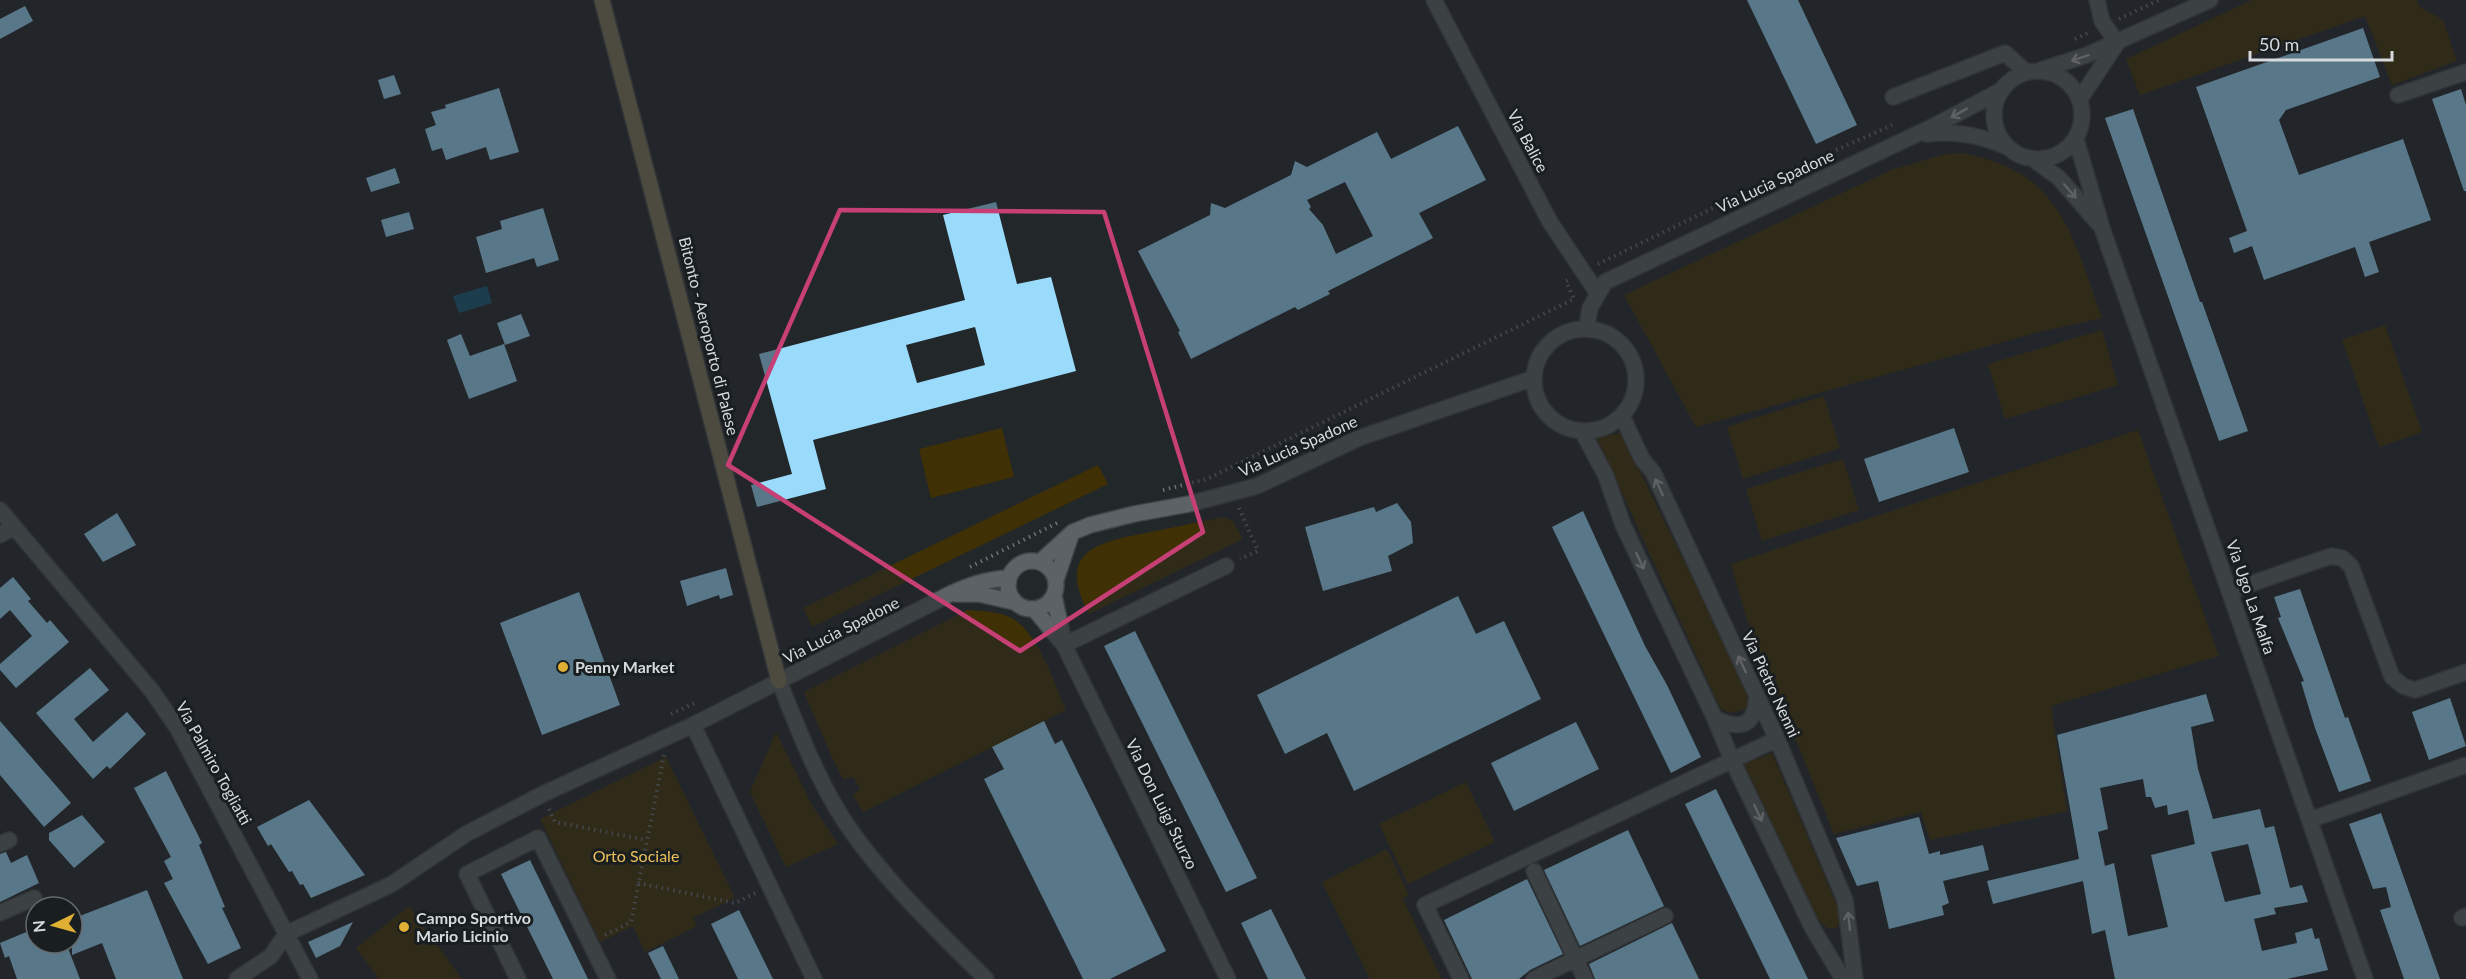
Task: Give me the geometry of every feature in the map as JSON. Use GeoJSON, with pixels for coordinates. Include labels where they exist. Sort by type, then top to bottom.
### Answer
{"type":"FeatureCollection","features":[{"type":"Feature","properties":{"kind":"main road","name":"Bitonto - Aeroporto di Palese"},"geometry":{"type":"LineString","coordinates":[[602,0],[779,681]]}},
{"type":"Feature","properties":{"kind":"street","name":"Via Balice"},"geometry":{"type":"LineString","coordinates":[[1434,0],[1551,222],[1598,294]]}},
{"type":"Feature","properties":{"kind":"street"},"geometry":{"type":"LineString","coordinates":[[2097,0],[2105,26],[2117,43]]}},
{"type":"Feature","properties":{"kind":"street"},"geometry":{"type":"LineString","coordinates":[[2007,147],[2000,138],[1994,119],[1997,99],[2001,90],[2012,78],[2117,43],[2210,0]]}},
{"type":"Feature","properties":{"kind":"street"},"geometry":{"type":"LineString","coordinates":[[2080,99],[2117,43]]}},
{"type":"Feature","properties":{"kind":"street"},"geometry":{"type":"LineString","coordinates":[[1893,97],[2005,53],[2034,71],[2065,79],[2080,99],[2082,120],[2076,139],[2052,158],[2033,159],[2019,155],[2007,147],[1969,133],[1915,135]]}},
{"type":"Feature","properties":{"kind":"street"},"geometry":{"type":"LineString","coordinates":[[2397,95],[2466,72]]}},
{"type":"Feature","properties":{"kind":"street","name":"Via Lucia Spadone"},"geometry":{"type":"LineString","coordinates":[[1587,326],[1590,308],[1605,282],[1915,135],[2001,90]]}},
{"type":"Feature","properties":{"kind":"street","name":"Via Ugo La Malfa"},"geometry":{"type":"LineString","coordinates":[[2076,139],[2102,228],[2365,979]]}},
{"type":"Feature","properties":{"kind":"street"},"geometry":{"type":"LineString","coordinates":[[2033,159],[2059,178],[2102,228]]}},
{"type":"Feature","properties":{"kind":"street"},"geometry":{"type":"LineString","coordinates":[[1583,328],[1606,332],[1624,346],[1635,366],[1636,389],[1633,400],[1622,416],[1609,426],[1598,430],[1582,431],[1564,427],[1546,413],[1536,393],[1534,378],[1538,359],[1544,349],[1561,334],[1583,328]]}},
{"type":"Feature","properties":{"kind":"street","name":"Via Lucia Spadone"},"geometry":{"type":"LineString","coordinates":[[1073,532],[1106,520],[1233,494],[1287,473],[1359,438],[1534,378]]}},
{"type":"Feature","properties":{"kind":"street","name":"Via Pietro Nenni"},"geometry":{"type":"LineString","coordinates":[[1622,416],[1642,459],[1653,472],[1777,739],[1845,900],[1855,979]]}},
{"type":"Feature","properties":{"kind":"street"},"geometry":{"type":"LineString","coordinates":[[1582,431],[1606,476],[1623,525],[1715,718],[1732,760],[1813,929],[1843,979]]}},
{"type":"Feature","properties":{"kind":"street","name":"Via Palmiro Togliatti"},"geometry":{"type":"LineString","coordinates":[[0,510],[152,691],[178,729],[310,979]]}},
{"type":"Feature","properties":{"kind":"street"},"geometry":{"type":"LineString","coordinates":[[0,535],[14,527]]}},
{"type":"Feature","properties":{"kind":"street"},"geometry":{"type":"LineString","coordinates":[[1040,562],[1073,532]]}},
{"type":"Feature","properties":{"kind":"street"},"geometry":{"type":"LineString","coordinates":[[1064,645],[1054,596],[1062,556],[1073,532]]}},
{"type":"Feature","properties":{"kind":"street"},"geometry":{"type":"LineString","coordinates":[[2230,591],[2331,556],[2342,558],[2351,566],[2392,677],[2403,686],[2415,690],[2466,672]]}},
{"type":"Feature","properties":{"kind":"street"},"geometry":{"type":"LineString","coordinates":[[1014,602],[1009,593],[1009,578],[1018,565],[1033,561],[1040,562],[1050,569],[1056,580]]}},
{"type":"Feature","properties":{"kind":"street"},"geometry":{"type":"LineString","coordinates":[[1064,645],[1226,566]]}},
{"type":"Feature","properties":{"kind":"street","name":"Via Lucia Spadone"},"geometry":{"type":"LineString","coordinates":[[286,934],[392,884],[466,834],[543,794],[693,725],[950,594],[992,578],[1009,578]]}},
{"type":"Feature","properties":{"kind":"street"},"geometry":{"type":"LineString","coordinates":[[950,594],[979,594],[1014,602],[1023,608],[1034,609],[1042,607],[1054,596]]}},
{"type":"Feature","properties":{"kind":"street"},"geometry":{"type":"LineString","coordinates":[[1034,609],[1064,645]]}},
{"type":"Feature","properties":{"kind":"street","name":"Via Don Luigi Sturzo"},"geometry":{"type":"LineString","coordinates":[[1064,645],[1227,979]]}},
{"type":"Feature","properties":{"kind":"street"},"geometry":{"type":"LineString","coordinates":[[779,681],[821,780],[846,822],[887,875],[986,979]]}},
{"type":"Feature","properties":{"kind":"street"},"geometry":{"type":"LineString","coordinates":[[1715,718],[1731,726],[1743,725],[1755,713],[1757,696]]}},
{"type":"Feature","properties":{"kind":"street"},"geometry":{"type":"LineString","coordinates":[[693,725],[814,979]]}},
{"type":"Feature","properties":{"kind":"street"},"geometry":{"type":"LineString","coordinates":[[1461,979],[1425,905],[1777,739]]}},
{"type":"Feature","properties":{"kind":"street"},"geometry":{"type":"LineString","coordinates":[[2310,820],[2466,765]]}},
{"type":"Feature","properties":{"kind":"street"},"geometry":{"type":"LineString","coordinates":[[518,979],[467,874],[537,838],[608,979]]}},
{"type":"Feature","properties":{"kind":"street"},"geometry":{"type":"LineString","coordinates":[[1533,871],[1585,979]]}},
{"type":"Feature","properties":{"kind":"street"},"geometry":{"type":"LineString","coordinates":[[0,912],[24,902]]}},
{"type":"Feature","properties":{"kind":"street"},"geometry":{"type":"LineString","coordinates":[[1534,979],[1665,916]]}},
{"type":"Feature","properties":{"kind":"street"},"geometry":{"type":"LineString","coordinates":[[237,979],[271,956],[286,934]]}},
{"type":"Feature","properties":{"kind":"path"},"geometry":{"type":"LineString","coordinates":[[2073,41],[2159,0]]}},
{"type":"Feature","properties":{"kind":"path"},"geometry":{"type":"LineString","coordinates":[[1582,272],[1785,173],[1900,122]]}},
{"type":"Feature","properties":{"kind":"path"},"geometry":{"type":"LineString","coordinates":[[1226,566],[1258,551],[1233,494]]}},
{"type":"Feature","properties":{"kind":"path"},"geometry":{"type":"LineString","coordinates":[[603,936],[631,922],[668,737]]}},
{"type":"Feature","properties":{"kind":"path"},"geometry":{"type":"LineString","coordinates":[[543,794],[555,822],[646,840]]}},
{"type":"Feature","properties":{"kind":"path"},"geometry":{"type":"LineString","coordinates":[[638,883],[735,903],[769,886]]}},
{"type":"Feature","properties":{"kind":"highlighted area"},"geometry":{"type":"Polygon","coordinates":[[[840,210],[1104,212],[1203,532],[1020,651],[728,465],[840,210]]]}},
{"type":"Feature","properties":{"kind":"green space"},"geometry":{"type":"Polygon","coordinates":[[[2252,0],[2417,0],[2419,6],[2443,20],[2457,61],[2392,85],[2365,16],[2140,95],[2126,59],[2252,0]]]}},
{"type":"Feature","properties":{"kind":"green space"},"geometry":{"type":"Polygon","coordinates":[[[1964,153],[1994,161],[2014,170],[2038,187],[2052,202],[2073,238],[2102,318],[2039,332],[1696,427],[1624,295],[1891,170],[1945,154],[1964,153]]]}},
{"type":"Feature","properties":{"kind":"green space"},"geometry":{"type":"Polygon","coordinates":[[[2385,325],[2422,432],[2379,447],[2342,340],[2385,325]]]}},
{"type":"Feature","properties":{"kind":"green space"},"geometry":{"type":"Polygon","coordinates":[[[2102,330],[2118,385],[2005,419],[1988,364],[2102,330]]]}},
{"type":"Feature","properties":{"kind":"green space"},"geometry":{"type":"Polygon","coordinates":[[[1824,396],[1840,448],[1743,479],[1727,427],[1824,396]]]}},
{"type":"Feature","properties":{"kind":"green space"},"geometry":{"type":"Polygon","coordinates":[[[1002,428],[1014,477],[931,498],[919,449],[1002,428]]]}},
{"type":"Feature","properties":{"kind":"green space"},"geometry":{"type":"Polygon","coordinates":[[[2138,430],[2219,656],[2051,706],[2067,811],[1930,840],[1921,812],[1834,834],[1746,617],[1731,564],[2138,430]]]}},
{"type":"Feature","properties":{"kind":"green space"},"geometry":{"type":"Polygon","coordinates":[[[1621,433],[1752,699],[1744,710],[1730,713],[1720,708],[1597,438],[1621,433]]]}},
{"type":"Feature","properties":{"kind":"green space"},"geometry":{"type":"Polygon","coordinates":[[[1843,459],[1859,510],[1762,541],[1746,489],[1843,459]]]}},
{"type":"Feature","properties":{"kind":"green space"},"geometry":{"type":"Polygon","coordinates":[[[1098,465],[1108,484],[812,627],[803,608],[1098,465]]]}},
{"type":"Feature","properties":{"kind":"green space"},"geometry":{"type":"Polygon","coordinates":[[[1224,517],[1233,521],[1243,539],[1089,614],[1080,593],[1077,576],[1080,563],[1087,553],[1099,545],[1114,540],[1224,517]]]}},
{"type":"Feature","properties":{"kind":"green space"},"geometry":{"type":"Polygon","coordinates":[[[968,610],[1003,614],[1022,626],[1031,636],[1045,660],[1066,710],[863,812],[853,795],[860,788],[853,777],[843,779],[804,692],[968,610]]]}},
{"type":"Feature","properties":{"kind":"green space"},"geometry":{"type":"Polygon","coordinates":[[[776,732],[812,805],[838,844],[786,867],[750,792],[776,732]]]}},
{"type":"Feature","properties":{"kind":"green space"},"geometry":{"type":"Polygon","coordinates":[[[1772,753],[1839,910],[1841,921],[1836,928],[1827,928],[1817,919],[1744,764],[1772,753]]]}},
{"type":"Feature","properties":{"kind":"green space","name":"Orto Sociale"},"geometry":{"type":"Polygon","coordinates":[[[666,757],[735,898],[693,918],[697,926],[645,952],[633,926],[600,942],[540,819],[666,757]]]}},
{"type":"Feature","properties":{"kind":"green space"},"geometry":{"type":"Polygon","coordinates":[[[1466,782],[1495,842],[1408,884],[1379,824],[1466,782]]]}},
{"type":"Feature","properties":{"kind":"green space"},"geometry":{"type":"Polygon","coordinates":[[[1387,849],[1409,895],[1403,899],[1442,979],[1370,979],[1322,882],[1387,849]]]}},
{"type":"Feature","properties":{"kind":"green space","name":"Campo Sportivo Mario Licinio"},"geometry":{"type":"Polygon","coordinates":[[[409,906],[462,979],[379,979],[356,948],[409,906]]]}},
{"type":"Feature","properties":{"kind":"water"},"geometry":{"type":"Polygon","coordinates":[[[487,286],[492,303],[459,313],[453,296],[487,286]]]}},
{"type":"Feature","properties":{"kind":"building"},"geometry":{"type":"Polygon","coordinates":[[[1747,0],[1798,0],[1857,125],[1816,144],[1747,0]]]}},
{"type":"Feature","properties":{"kind":"building"},"geometry":{"type":"Polygon","coordinates":[[[25,6],[33,21],[0,39],[0,19],[25,6]]]}},
{"type":"Feature","properties":{"kind":"building"},"geometry":{"type":"Polygon","coordinates":[[[2363,28],[2380,77],[2286,110],[2279,120],[2299,175],[2403,139],[2431,220],[2369,242],[2379,272],[2365,277],[2355,247],[2264,280],[2252,246],[2234,253],[2229,238],[2247,231],[2196,87],[2363,28]]]}},
{"type":"Feature","properties":{"kind":"building"},"geometry":{"type":"Polygon","coordinates":[[[394,75],[401,94],[384,99],[378,80],[394,75]]]}},
{"type":"Feature","properties":{"kind":"building"},"geometry":{"type":"Polygon","coordinates":[[[499,88],[519,152],[490,160],[486,147],[446,160],[442,148],[432,151],[425,129],[436,125],[431,112],[446,108],[445,105],[499,88]]]}},
{"type":"Feature","properties":{"kind":"building"},"geometry":{"type":"Polygon","coordinates":[[[2461,89],[2466,105],[2466,191],[2464,191],[2432,99],[2461,89]]]}},
{"type":"Feature","properties":{"kind":"building"},"geometry":{"type":"Polygon","coordinates":[[[2133,109],[2200,302],[2202,302],[2248,431],[2219,441],[2105,118],[2133,109]]]}},
{"type":"Feature","properties":{"kind":"building"},"geometry":{"type":"Polygon","coordinates":[[[1458,126],[1486,180],[1419,213],[1433,238],[1328,291],[1330,294],[1298,310],[1295,307],[1191,359],[1178,332],[1180,331],[1138,251],[1210,215],[1211,203],[1225,208],[1291,175],[1295,161],[1307,167],[1377,132],[1391,159],[1458,126]],[[1345,182],[1307,200],[1311,207],[1309,209],[1323,225],[1336,254],[1373,236],[1345,182]]]}},
{"type":"Feature","properties":{"kind":"building"},"geometry":{"type":"Polygon","coordinates":[[[395,168],[400,183],[371,192],[366,178],[395,168]]]}},
{"type":"Feature","properties":{"kind":"building"},"geometry":{"type":"Polygon","coordinates":[[[996,202],[1017,284],[1051,277],[1076,371],[813,440],[826,489],[757,507],[751,485],[792,474],[759,354],[965,300],[943,215],[996,202]],[[975,327],[906,345],[917,383],[985,365],[975,327]]]}},
{"type":"Feature","properties":{"kind":"building"},"geometry":{"type":"Polygon","coordinates":[[[543,208],[559,260],[537,267],[534,258],[486,273],[476,237],[502,229],[500,221],[543,208]]]}},
{"type":"Feature","properties":{"kind":"building"},"geometry":{"type":"Polygon","coordinates":[[[409,212],[414,229],[386,237],[381,220],[409,212]]]}},
{"type":"Feature","properties":{"kind":"building"},"geometry":{"type":"Polygon","coordinates":[[[521,314],[530,336],[505,345],[497,323],[521,314]]]}},
{"type":"Feature","properties":{"kind":"building"},"geometry":{"type":"Polygon","coordinates":[[[461,334],[470,356],[504,344],[517,381],[469,399],[447,340],[461,334]]]}},
{"type":"Feature","properties":{"kind":"building"},"geometry":{"type":"Polygon","coordinates":[[[1954,428],[1969,472],[1879,502],[1864,459],[1954,428]]]}},
{"type":"Feature","properties":{"kind":"building"},"geometry":{"type":"Polygon","coordinates":[[[1397,503],[1411,522],[1413,543],[1388,556],[1392,571],[1323,591],[1305,527],[1374,507],[1376,512],[1397,503]]]}},
{"type":"Feature","properties":{"kind":"building"},"geometry":{"type":"Polygon","coordinates":[[[1583,511],[1645,646],[1667,685],[1701,757],[1671,773],[1552,527],[1583,511]]]}},
{"type":"Feature","properties":{"kind":"building"},"geometry":{"type":"Polygon","coordinates":[[[117,513],[136,545],[103,562],[84,534],[117,513]]]}},
{"type":"Feature","properties":{"kind":"building"},"geometry":{"type":"Polygon","coordinates":[[[726,568],[733,595],[720,599],[719,595],[687,606],[680,581],[726,568]]]}},
{"type":"Feature","properties":{"kind":"building"},"geometry":{"type":"Polygon","coordinates":[[[13,577],[31,599],[28,601],[47,623],[50,620],[69,642],[16,688],[0,670],[0,664],[32,636],[10,610],[0,619],[0,588],[13,577]]]}},
{"type":"Feature","properties":{"kind":"building"},"geometry":{"type":"Polygon","coordinates":[[[2300,589],[2345,718],[2348,717],[2371,781],[2339,792],[2315,728],[2301,682],[2304,681],[2278,618],[2281,617],[2274,597],[2300,589]]]}},
{"type":"Feature","properties":{"kind":"building"},"geometry":{"type":"Polygon","coordinates":[[[579,592],[620,705],[542,735],[500,623],[579,592]]]}},
{"type":"Feature","properties":{"kind":"building"},"geometry":{"type":"Polygon","coordinates":[[[1458,596],[1476,634],[1504,621],[1541,699],[1354,791],[1327,733],[1285,754],[1257,695],[1458,596]]]}},
{"type":"Feature","properties":{"kind":"building"},"geometry":{"type":"Polygon","coordinates":[[[1135,631],[1257,878],[1226,892],[1104,646],[1135,631]]]}},
{"type":"Feature","properties":{"kind":"building"},"geometry":{"type":"Polygon","coordinates":[[[90,668],[109,690],[74,719],[93,742],[127,712],[146,734],[110,769],[107,766],[93,779],[36,713],[90,668]]]}},
{"type":"Feature","properties":{"kind":"building"},"geometry":{"type":"Polygon","coordinates":[[[2206,694],[2214,721],[2191,727],[2198,769],[2213,819],[2260,809],[2265,828],[2274,826],[2290,888],[2302,885],[2308,902],[2274,908],[2276,914],[2254,919],[2262,951],[2297,943],[2295,933],[2312,928],[2315,939],[2319,938],[2328,970],[2287,979],[2115,979],[2105,930],[2092,934],[2083,881],[1993,904],[1987,881],[2079,859],[2057,735],[2206,694]],[[2143,779],[2100,788],[2108,829],[2098,832],[2105,866],[2114,863],[2128,936],[2168,927],[2151,855],[2195,844],[2188,810],[2168,815],[2167,805],[2155,808],[2151,797],[2146,797],[2143,779]],[[2248,844],[2211,852],[2225,902],[2261,894],[2248,844]]]}},
{"type":"Feature","properties":{"kind":"building"},"geometry":{"type":"Polygon","coordinates":[[[2450,698],[2466,746],[2429,760],[2412,712],[2450,698]]]}},
{"type":"Feature","properties":{"kind":"building"},"geometry":{"type":"Polygon","coordinates":[[[0,721],[71,803],[44,827],[0,775],[0,721]]]}},
{"type":"Feature","properties":{"kind":"building"},"geometry":{"type":"Polygon","coordinates":[[[1044,721],[1055,744],[1062,740],[1166,951],[1110,979],[1083,979],[984,779],[1004,769],[992,747],[1044,721]]]}},
{"type":"Feature","properties":{"kind":"building"},"geometry":{"type":"Polygon","coordinates":[[[1576,722],[1599,769],[1514,811],[1491,763],[1576,722]]]}},
{"type":"Feature","properties":{"kind":"building"},"geometry":{"type":"Polygon","coordinates":[[[166,771],[202,843],[199,845],[225,907],[222,908],[241,948],[208,964],[164,883],[173,879],[164,861],[171,857],[134,788],[166,771]]]}},
{"type":"Feature","properties":{"kind":"building"},"geometry":{"type":"Polygon","coordinates":[[[1716,789],[1808,979],[1770,979],[1685,804],[1716,789]]]}},
{"type":"Feature","properties":{"kind":"building"},"geometry":{"type":"Polygon","coordinates":[[[309,800],[365,875],[311,898],[292,871],[289,872],[271,844],[268,846],[257,827],[309,800]]]}},
{"type":"Feature","properties":{"kind":"building"},"geometry":{"type":"Polygon","coordinates":[[[2381,813],[2440,979],[2404,979],[2380,910],[2391,907],[2386,887],[2373,889],[2349,824],[2381,813]]]}},
{"type":"Feature","properties":{"kind":"building"},"geometry":{"type":"Polygon","coordinates":[[[82,815],[105,842],[74,868],[49,840],[49,833],[82,815]]]}},
{"type":"Feature","properties":{"kind":"building"},"geometry":{"type":"Polygon","coordinates":[[[1919,817],[1929,854],[1940,851],[1940,855],[1983,845],[1989,870],[1943,881],[1949,903],[1942,906],[1944,915],[1889,929],[1878,881],[1857,886],[1836,838],[1919,817]]]}},
{"type":"Feature","properties":{"kind":"building"},"geometry":{"type":"Polygon","coordinates":[[[1628,830],[1664,906],[1580,946],[1544,870],[1628,830]]]}},
{"type":"Feature","properties":{"kind":"building"},"geometry":{"type":"Polygon","coordinates":[[[6,852],[11,863],[27,855],[39,883],[0,902],[0,854],[6,852]]]}},
{"type":"Feature","properties":{"kind":"building"},"geometry":{"type":"Polygon","coordinates":[[[530,860],[588,979],[553,979],[501,874],[530,860]]]}},
{"type":"Feature","properties":{"kind":"building"},"geometry":{"type":"Polygon","coordinates":[[[1527,879],[1563,954],[1530,970],[1519,979],[1472,979],[1444,920],[1527,879]]]}},
{"type":"Feature","properties":{"kind":"building"},"geometry":{"type":"Polygon","coordinates":[[[147,890],[183,979],[116,979],[102,943],[84,950],[84,914],[147,890]]]}},
{"type":"Feature","properties":{"kind":"building"},"geometry":{"type":"Polygon","coordinates":[[[1271,909],[1306,979],[1268,979],[1241,923],[1271,909]]]}},
{"type":"Feature","properties":{"kind":"building"},"geometry":{"type":"Polygon","coordinates":[[[739,910],[773,979],[738,979],[711,924],[739,910]]]}},
{"type":"Feature","properties":{"kind":"building"},"geometry":{"type":"Polygon","coordinates":[[[353,922],[340,946],[316,958],[308,942],[353,922]]]}},
{"type":"Feature","properties":{"kind":"building"},"geometry":{"type":"Polygon","coordinates":[[[1672,923],[1699,979],[1595,979],[1589,964],[1672,923]]]}},
{"type":"Feature","properties":{"kind":"building"},"geometry":{"type":"Polygon","coordinates":[[[24,933],[24,955],[71,955],[80,979],[17,979],[9,956],[5,958],[0,943],[24,933]]]}},
{"type":"Feature","properties":{"kind":"building"},"geometry":{"type":"Polygon","coordinates":[[[663,946],[679,979],[661,979],[648,953],[663,946]]]}},
{"type":"Feature","properties":{"kind":"place","name":"Penny Market"},"geometry":{"type":"Point","coordinates":[563,667]}},
{"type":"Feature","properties":{"kind":"place","name":"Campo Sportivo Mario Licinio"},"geometry":{"type":"Point","coordinates":[404,927]}}]}
